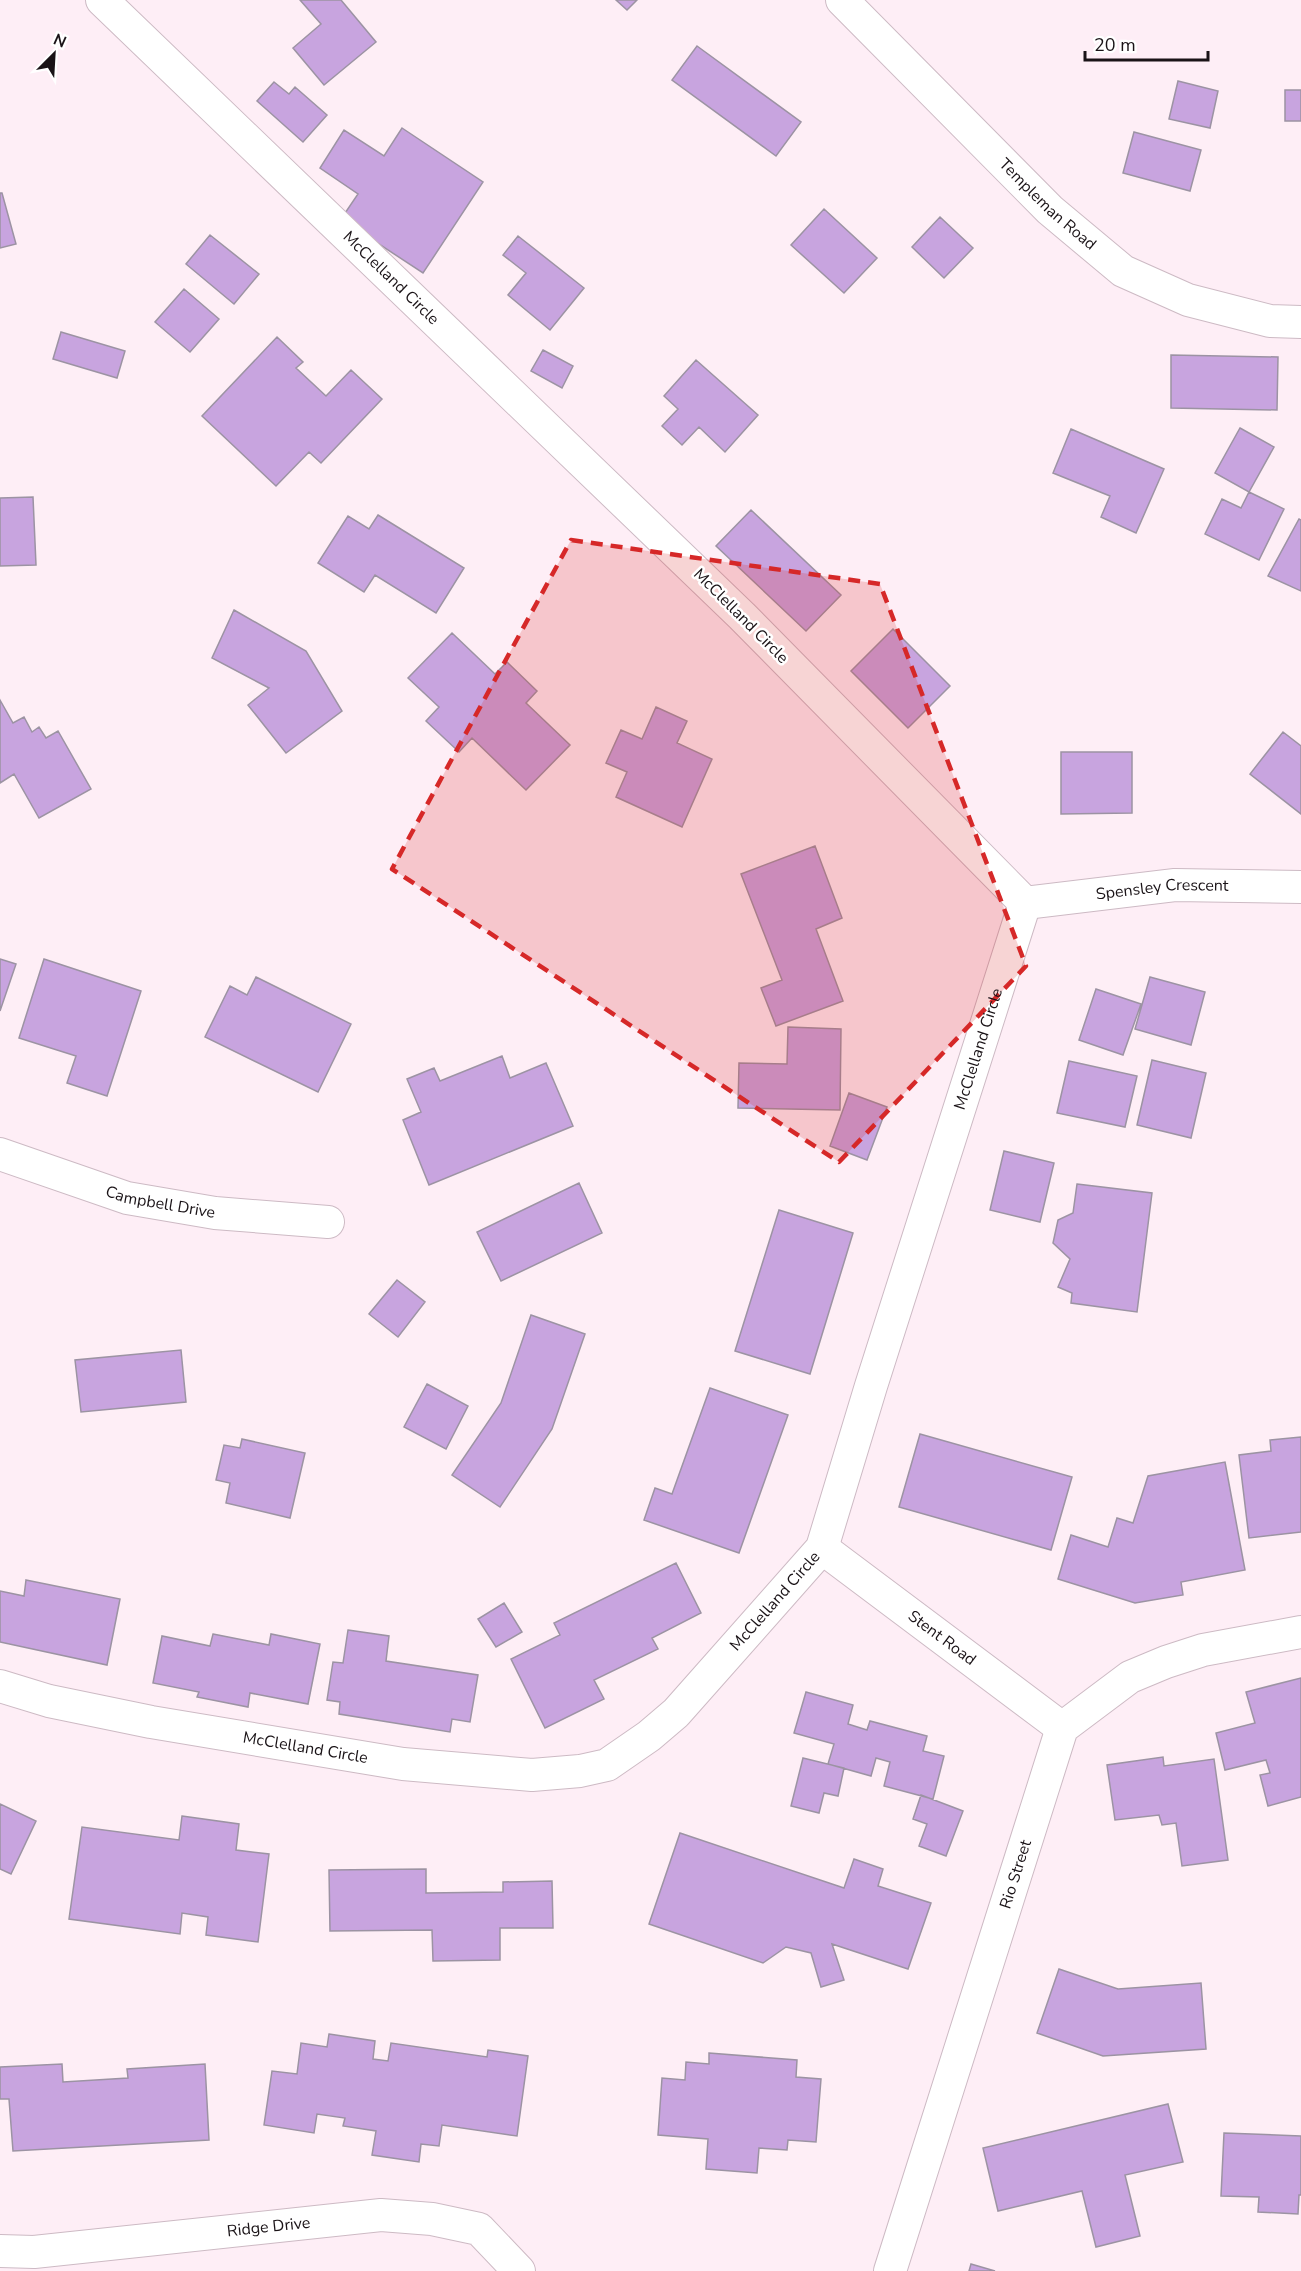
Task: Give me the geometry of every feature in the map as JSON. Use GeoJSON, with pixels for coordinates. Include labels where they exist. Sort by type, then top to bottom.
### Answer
{"type":"FeatureCollection","features":[{"type":"Feature","properties":{"kind":"street","name":"McClelland Circle"},"geometry":{"type":"LineString","coordinates":[[0,1686],[49,1701],[151,1722],[403,1764],[532,1775],[580,1771],[607,1765],[649,1736],[676,1713],[822,1548],[871,1386],[1025,903],[742,616],[102,0]]}},
{"type":"Feature","properties":{"kind":"street","name":"Templeman Road"},"geometry":{"type":"LineString","coordinates":[[842,0],[1050,210],[1123,271],[1188,300],[1270,321],[1301,322]]}},
{"type":"Feature","properties":{"kind":"street","name":"Spensley Crescent"},"geometry":{"type":"LineString","coordinates":[[1025,903],[1175,885],[1301,887]]}},
{"type":"Feature","properties":{"kind":"street","name":"Campbell Drive"},"geometry":{"type":"LineString","coordinates":[[0,1154],[127,1198],[215,1213],[328,1222]]}},
{"type":"Feature","properties":{"kind":"street","name":"Stent Road"},"geometry":{"type":"LineString","coordinates":[[822,1548],[1062,1728]]}},
{"type":"Feature","properties":{"kind":"street"},"geometry":{"type":"LineString","coordinates":[[1062,1728],[1130,1677],[1166,1662],[1203,1650],[1301,1632]]}},
{"type":"Feature","properties":{"kind":"street","name":"Rio Street"},"geometry":{"type":"LineString","coordinates":[[890,2271],[1062,1728]]}},
{"type":"Feature","properties":{"kind":"street","name":"Ridge Drive"},"geometry":{"type":"LineString","coordinates":[[0,2252],[34,2252],[381,2215],[432,2219],[479,2229],[519,2271]]}},
{"type":"Feature","properties":{"kind":"highlighted area"},"geometry":{"type":"Polygon","coordinates":[[[571,540],[880,584],[1026,966],[839,1162],[392,869],[571,540]]]}},
{"type":"Feature","properties":{"kind":"building"},"geometry":{"type":"Polygon","coordinates":[[[300,0],[341,0],[376,42],[324,85],[293,48],[321,24],[300,0]]]}},
{"type":"Feature","properties":{"kind":"building"},"geometry":{"type":"Polygon","coordinates":[[[616,0],[637,0],[627,10],[616,0]]]}},
{"type":"Feature","properties":{"kind":"building"},"geometry":{"type":"Polygon","coordinates":[[[697,46],[801,122],[776,156],[672,80],[697,46]]]}},
{"type":"Feature","properties":{"kind":"building"},"geometry":{"type":"Polygon","coordinates":[[[1178,81],[1218,91],[1210,128],[1169,119],[1178,81]]]}},
{"type":"Feature","properties":{"kind":"building"},"geometry":{"type":"Polygon","coordinates":[[[274,82],[289,94],[295,87],[327,115],[303,142],[257,101],[274,82]]]}},
{"type":"Feature","properties":{"kind":"building"},"geometry":{"type":"Polygon","coordinates":[[[1285,90],[1301,90],[1301,121],[1285,121],[1285,90]]]}},
{"type":"Feature","properties":{"kind":"building"},"geometry":{"type":"Polygon","coordinates":[[[402,128],[483,182],[423,273],[341,219],[358,194],[320,168],[344,130],[384,156],[402,128]]]}},
{"type":"Feature","properties":{"kind":"building"},"geometry":{"type":"Polygon","coordinates":[[[1134,132],[1201,150],[1190,191],[1123,173],[1134,132]]]}},
{"type":"Feature","properties":{"kind":"building"},"geometry":{"type":"Polygon","coordinates":[[[0,193],[2,193],[16,244],[0,248],[0,193]]]}},
{"type":"Feature","properties":{"kind":"building"},"geometry":{"type":"Polygon","coordinates":[[[824,209],[877,258],[844,293],[791,245],[824,209]]]}},
{"type":"Feature","properties":{"kind":"building"},"geometry":{"type":"Polygon","coordinates":[[[940,217],[973,248],[944,278],[912,247],[940,217]]]}},
{"type":"Feature","properties":{"kind":"building"},"geometry":{"type":"Polygon","coordinates":[[[210,235],[259,274],[234,304],[186,264],[210,235]]]}},
{"type":"Feature","properties":{"kind":"building"},"geometry":{"type":"Polygon","coordinates":[[[518,236],[584,288],[550,330],[508,295],[526,273],[503,255],[518,236]]]}},
{"type":"Feature","properties":{"kind":"building"},"geometry":{"type":"Polygon","coordinates":[[[184,289],[219,319],[190,352],[155,322],[184,289]]]}},
{"type":"Feature","properties":{"kind":"building"},"geometry":{"type":"Polygon","coordinates":[[[61,332],[125,351],[117,378],[53,359],[61,332]]]}},
{"type":"Feature","properties":{"kind":"building"},"geometry":{"type":"Polygon","coordinates":[[[277,337],[303,362],[296,368],[326,396],[351,370],[382,399],[321,463],[309,452],[276,486],[202,416],[277,337]]]}},
{"type":"Feature","properties":{"kind":"building"},"geometry":{"type":"Polygon","coordinates":[[[543,350],[573,366],[562,388],[531,371],[543,350]]]}},
{"type":"Feature","properties":{"kind":"building"},"geometry":{"type":"Polygon","coordinates":[[[1171,355],[1278,357],[1277,410],[1171,408],[1171,355]]]}},
{"type":"Feature","properties":{"kind":"building"},"geometry":{"type":"Polygon","coordinates":[[[696,360],[758,415],[725,452],[699,427],[682,445],[662,426],[678,409],[664,396],[696,360]]]}},
{"type":"Feature","properties":{"kind":"building"},"geometry":{"type":"Polygon","coordinates":[[[1240,428],[1274,447],[1249,492],[1215,473],[1240,428]]]}},
{"type":"Feature","properties":{"kind":"building"},"geometry":{"type":"Polygon","coordinates":[[[1071,429],[1164,469],[1136,533],[1101,517],[1110,496],[1053,473],[1071,429]]]}},
{"type":"Feature","properties":{"kind":"building"},"geometry":{"type":"Polygon","coordinates":[[[1249,492],[1284,509],[1259,560],[1205,534],[1222,499],[1241,508],[1249,492]]]}},
{"type":"Feature","properties":{"kind":"building"},"geometry":{"type":"Polygon","coordinates":[[[33,497],[36,565],[0,566],[0,498],[33,497]]]}},
{"type":"Feature","properties":{"kind":"building"},"geometry":{"type":"Polygon","coordinates":[[[751,510],[841,595],[806,631],[716,546],[751,510]]]}},
{"type":"Feature","properties":{"kind":"building"},"geometry":{"type":"Polygon","coordinates":[[[378,515],[464,568],[436,613],[375,575],[364,592],[318,563],[348,516],[369,529],[378,515]]]}},
{"type":"Feature","properties":{"kind":"building"},"geometry":{"type":"Polygon","coordinates":[[[1299,519],[1301,520],[1301,591],[1268,576],[1299,519]]]}},
{"type":"Feature","properties":{"kind":"building"},"geometry":{"type":"Polygon","coordinates":[[[234,610],[306,651],[342,711],[286,753],[248,705],[269,688],[212,658],[234,610]]]}},
{"type":"Feature","properties":{"kind":"building"},"geometry":{"type":"Polygon","coordinates":[[[893,629],[950,686],[908,728],[851,671],[893,629]]]}},
{"type":"Feature","properties":{"kind":"building"},"geometry":{"type":"Polygon","coordinates":[[[452,633],[495,674],[507,662],[537,691],[526,703],[570,745],[526,790],[472,738],[459,752],[426,721],[439,707],[408,678],[452,633]]]}},
{"type":"Feature","properties":{"kind":"building"},"geometry":{"type":"Polygon","coordinates":[[[0,700],[13,723],[24,717],[32,732],[39,727],[46,738],[58,731],[91,789],[39,818],[14,774],[0,783],[0,700]]]}},
{"type":"Feature","properties":{"kind":"building"},"geometry":{"type":"Polygon","coordinates":[[[656,707],[687,721],[677,743],[712,759],[682,827],[616,797],[627,772],[606,763],[621,730],[642,739],[656,707]]]}},
{"type":"Feature","properties":{"kind":"building"},"geometry":{"type":"Polygon","coordinates":[[[1283,732],[1301,746],[1301,814],[1250,774],[1283,732]]]}},
{"type":"Feature","properties":{"kind":"building"},"geometry":{"type":"Polygon","coordinates":[[[1061,752],[1132,752],[1132,813],[1061,814],[1061,752]]]}},
{"type":"Feature","properties":{"kind":"building"},"geometry":{"type":"Polygon","coordinates":[[[815,846],[842,918],[816,929],[843,1001],[776,1026],[761,988],[782,980],[741,874],[815,846]]]}},
{"type":"Feature","properties":{"kind":"building"},"geometry":{"type":"Polygon","coordinates":[[[0,959],[16,964],[0,1011],[0,959]]]}},
{"type":"Feature","properties":{"kind":"building"},"geometry":{"type":"Polygon","coordinates":[[[44,959],[141,991],[107,1096],[67,1083],[76,1056],[19,1038],[44,959]]]}},
{"type":"Feature","properties":{"kind":"building"},"geometry":{"type":"Polygon","coordinates":[[[256,977],[351,1024],[318,1092],[205,1037],[230,986],[247,995],[256,977]]]}},
{"type":"Feature","properties":{"kind":"building"},"geometry":{"type":"Polygon","coordinates":[[[1150,977],[1205,992],[1191,1045],[1135,1029],[1150,977]]]}},
{"type":"Feature","properties":{"kind":"building"},"geometry":{"type":"Polygon","coordinates":[[[1096,989],[1141,1004],[1123,1055],[1079,1040],[1096,989]]]}},
{"type":"Feature","properties":{"kind":"building"},"geometry":{"type":"Polygon","coordinates":[[[788,1027],[841,1029],[840,1110],[738,1108],[739,1063],[787,1064],[788,1027]]]}},
{"type":"Feature","properties":{"kind":"building"},"geometry":{"type":"Polygon","coordinates":[[[502,1056],[510,1078],[546,1063],[573,1126],[429,1185],[403,1120],[421,1112],[407,1079],[434,1068],[440,1081],[502,1056]]]}},
{"type":"Feature","properties":{"kind":"building"},"geometry":{"type":"Polygon","coordinates":[[[1152,1060],[1206,1073],[1191,1138],[1137,1125],[1152,1060]]]}},
{"type":"Feature","properties":{"kind":"building"},"geometry":{"type":"Polygon","coordinates":[[[1069,1061],[1137,1076],[1125,1127],[1057,1113],[1069,1061]]]}},
{"type":"Feature","properties":{"kind":"building"},"geometry":{"type":"Polygon","coordinates":[[[849,1093],[887,1107],[867,1160],[830,1146],[849,1093]]]}},
{"type":"Feature","properties":{"kind":"building"},"geometry":{"type":"Polygon","coordinates":[[[1004,1151],[1054,1163],[1040,1222],[990,1210],[1004,1151]]]}},
{"type":"Feature","properties":{"kind":"building"},"geometry":{"type":"Polygon","coordinates":[[[579,1183],[602,1233],[501,1281],[477,1232],[579,1183]]]}},
{"type":"Feature","properties":{"kind":"building"},"geometry":{"type":"Polygon","coordinates":[[[1077,1184],[1152,1193],[1137,1312],[1071,1303],[1072,1293],[1058,1287],[1070,1259],[1053,1243],[1058,1220],[1073,1213],[1077,1184]]]}},
{"type":"Feature","properties":{"kind":"building"},"geometry":{"type":"Polygon","coordinates":[[[779,1210],[853,1233],[810,1374],[735,1351],[779,1210]]]}},
{"type":"Feature","properties":{"kind":"building"},"geometry":{"type":"Polygon","coordinates":[[[397,1280],[425,1302],[398,1337],[369,1314],[397,1280]]]}},
{"type":"Feature","properties":{"kind":"building"},"geometry":{"type":"Polygon","coordinates":[[[531,1315],[585,1334],[552,1429],[500,1507],[452,1475],[501,1403],[531,1315]]]}},
{"type":"Feature","properties":{"kind":"building"},"geometry":{"type":"Polygon","coordinates":[[[181,1350],[186,1402],[81,1412],[75,1360],[181,1350]]]}},
{"type":"Feature","properties":{"kind":"building"},"geometry":{"type":"Polygon","coordinates":[[[427,1384],[468,1406],[446,1449],[404,1427],[427,1384]]]}},
{"type":"Feature","properties":{"kind":"building"},"geometry":{"type":"Polygon","coordinates":[[[710,1388],[788,1415],[739,1553],[644,1520],[655,1488],[672,1494],[710,1388]]]}},
{"type":"Feature","properties":{"kind":"building"},"geometry":{"type":"Polygon","coordinates":[[[920,1434],[1072,1477],[1051,1550],[899,1507],[920,1434]]]}},
{"type":"Feature","properties":{"kind":"building"},"geometry":{"type":"Polygon","coordinates":[[[1301,1437],[1301,1532],[1249,1538],[1239,1455],[1271,1451],[1270,1440],[1301,1437]]]}},
{"type":"Feature","properties":{"kind":"building"},"geometry":{"type":"Polygon","coordinates":[[[242,1439],[305,1453],[290,1518],[226,1503],[230,1483],[216,1480],[224,1445],[240,1448],[242,1439]]]}},
{"type":"Feature","properties":{"kind":"building"},"geometry":{"type":"Polygon","coordinates":[[[1225,1462],[1245,1570],[1181,1582],[1183,1595],[1135,1603],[1058,1579],[1071,1535],[1108,1547],[1117,1518],[1133,1523],[1148,1476],[1225,1462]]]}},
{"type":"Feature","properties":{"kind":"building"},"geometry":{"type":"Polygon","coordinates":[[[676,1563],[701,1613],[652,1638],[658,1649],[594,1680],[604,1699],[545,1728],[511,1659],[560,1635],[554,1623],[676,1563]]]}},
{"type":"Feature","properties":{"kind":"building"},"geometry":{"type":"Polygon","coordinates":[[[26,1580],[120,1599],[107,1665],[0,1642],[0,1591],[24,1596],[26,1580]]]}},
{"type":"Feature","properties":{"kind":"building"},"geometry":{"type":"Polygon","coordinates":[[[504,1603],[522,1632],[496,1647],[478,1619],[504,1603]]]}},
{"type":"Feature","properties":{"kind":"building"},"geometry":{"type":"Polygon","coordinates":[[[348,1630],[389,1636],[386,1661],[478,1675],[470,1722],[452,1719],[450,1732],[339,1714],[340,1702],[327,1700],[333,1662],[343,1663],[348,1630]]]}},
{"type":"Feature","properties":{"kind":"building"},"geometry":{"type":"Polygon","coordinates":[[[213,1634],[269,1645],[271,1634],[320,1644],[308,1704],[250,1693],[248,1707],[197,1697],[199,1692],[153,1683],[162,1636],[210,1646],[213,1634]]]}},
{"type":"Feature","properties":{"kind":"building"},"geometry":{"type":"Polygon","coordinates":[[[1301,1678],[1301,1797],[1268,1806],[1260,1775],[1270,1773],[1266,1760],[1225,1770],[1216,1733],[1255,1723],[1246,1692],[1301,1678]]]}},
{"type":"Feature","properties":{"kind":"building"},"geometry":{"type":"Polygon","coordinates":[[[806,1692],[853,1705],[848,1724],[867,1730],[870,1721],[927,1736],[923,1751],[944,1756],[933,1799],[884,1786],[890,1762],[876,1758],[871,1776],[828,1764],[834,1744],[794,1733],[806,1692]]]}},
{"type":"Feature","properties":{"kind":"building"},"geometry":{"type":"Polygon","coordinates":[[[1163,1757],[1164,1766],[1214,1759],[1228,1860],[1182,1866],[1176,1823],[1162,1825],[1159,1815],[1115,1820],[1107,1765],[1163,1757]]]}},
{"type":"Feature","properties":{"kind":"building"},"geometry":{"type":"Polygon","coordinates":[[[803,1758],[844,1768],[838,1796],[824,1793],[819,1813],[791,1806],[803,1758]]]}},
{"type":"Feature","properties":{"kind":"building"},"geometry":{"type":"Polygon","coordinates":[[[921,1795],[963,1811],[946,1856],[919,1846],[927,1824],[913,1819],[921,1795]]]}},
{"type":"Feature","properties":{"kind":"building"},"geometry":{"type":"Polygon","coordinates":[[[0,1804],[36,1821],[11,1874],[0,1869],[0,1804]]]}},
{"type":"Feature","properties":{"kind":"building"},"geometry":{"type":"Polygon","coordinates":[[[182,1816],[239,1824],[236,1850],[269,1854],[258,1942],[206,1935],[208,1917],[182,1913],[180,1934],[69,1919],[82,1827],[179,1840],[182,1816]]]}},
{"type":"Feature","properties":{"kind":"building"},"geometry":{"type":"Polygon","coordinates":[[[680,1833],[844,1888],[854,1859],[883,1869],[878,1886],[931,1903],[908,1969],[832,1944],[844,1980],[821,1987],[811,1953],[786,1947],[763,1963],[649,1924],[680,1833]]]}},
{"type":"Feature","properties":{"kind":"building"},"geometry":{"type":"Polygon","coordinates":[[[426,1869],[426,1893],[503,1892],[503,1882],[552,1881],[553,1928],[500,1928],[500,1960],[433,1961],[432,1930],[330,1931],[329,1870],[426,1869]]]}},
{"type":"Feature","properties":{"kind":"building"},"geometry":{"type":"Polygon","coordinates":[[[1059,1969],[1118,1989],[1201,1983],[1206,2049],[1103,2056],[1037,2033],[1059,1969]]]}},
{"type":"Feature","properties":{"kind":"building"},"geometry":{"type":"Polygon","coordinates":[[[329,2034],[375,2041],[373,2059],[388,2061],[391,2043],[487,2057],[488,2050],[528,2056],[517,2136],[442,2125],[439,2146],[421,2144],[419,2162],[372,2155],[376,2131],[343,2126],[345,2118],[317,2114],[314,2133],[264,2125],[272,2071],[297,2074],[301,2043],[327,2047],[329,2034]]]}},
{"type":"Feature","properties":{"kind":"building"},"geometry":{"type":"Polygon","coordinates":[[[709,2053],[797,2060],[796,2077],[821,2079],[816,2142],[788,2140],[787,2150],[759,2148],[757,2173],[706,2169],[708,2139],[658,2135],[662,2078],[685,2080],[686,2062],[709,2064],[709,2053]]]}},
{"type":"Feature","properties":{"kind":"building"},"geometry":{"type":"Polygon","coordinates":[[[62,2064],[63,2082],[128,2078],[127,2069],[205,2064],[209,2140],[13,2151],[9,2099],[0,2099],[0,2067],[62,2064]]]}},
{"type":"Feature","properties":{"kind":"building"},"geometry":{"type":"Polygon","coordinates":[[[1168,2104],[1183,2162],[1125,2175],[1140,2236],[1096,2247],[1082,2191],[998,2211],[983,2148],[1168,2104]]]}},
{"type":"Feature","properties":{"kind":"building"},"geometry":{"type":"Polygon","coordinates":[[[1224,2133],[1301,2136],[1301,2195],[1299,2195],[1298,2214],[1258,2212],[1259,2197],[1221,2196],[1224,2133]]]}},
{"type":"Feature","properties":{"kind":"building"},"geometry":{"type":"Polygon","coordinates":[[[971,2264],[995,2271],[969,2271],[971,2264]]]}}]}
